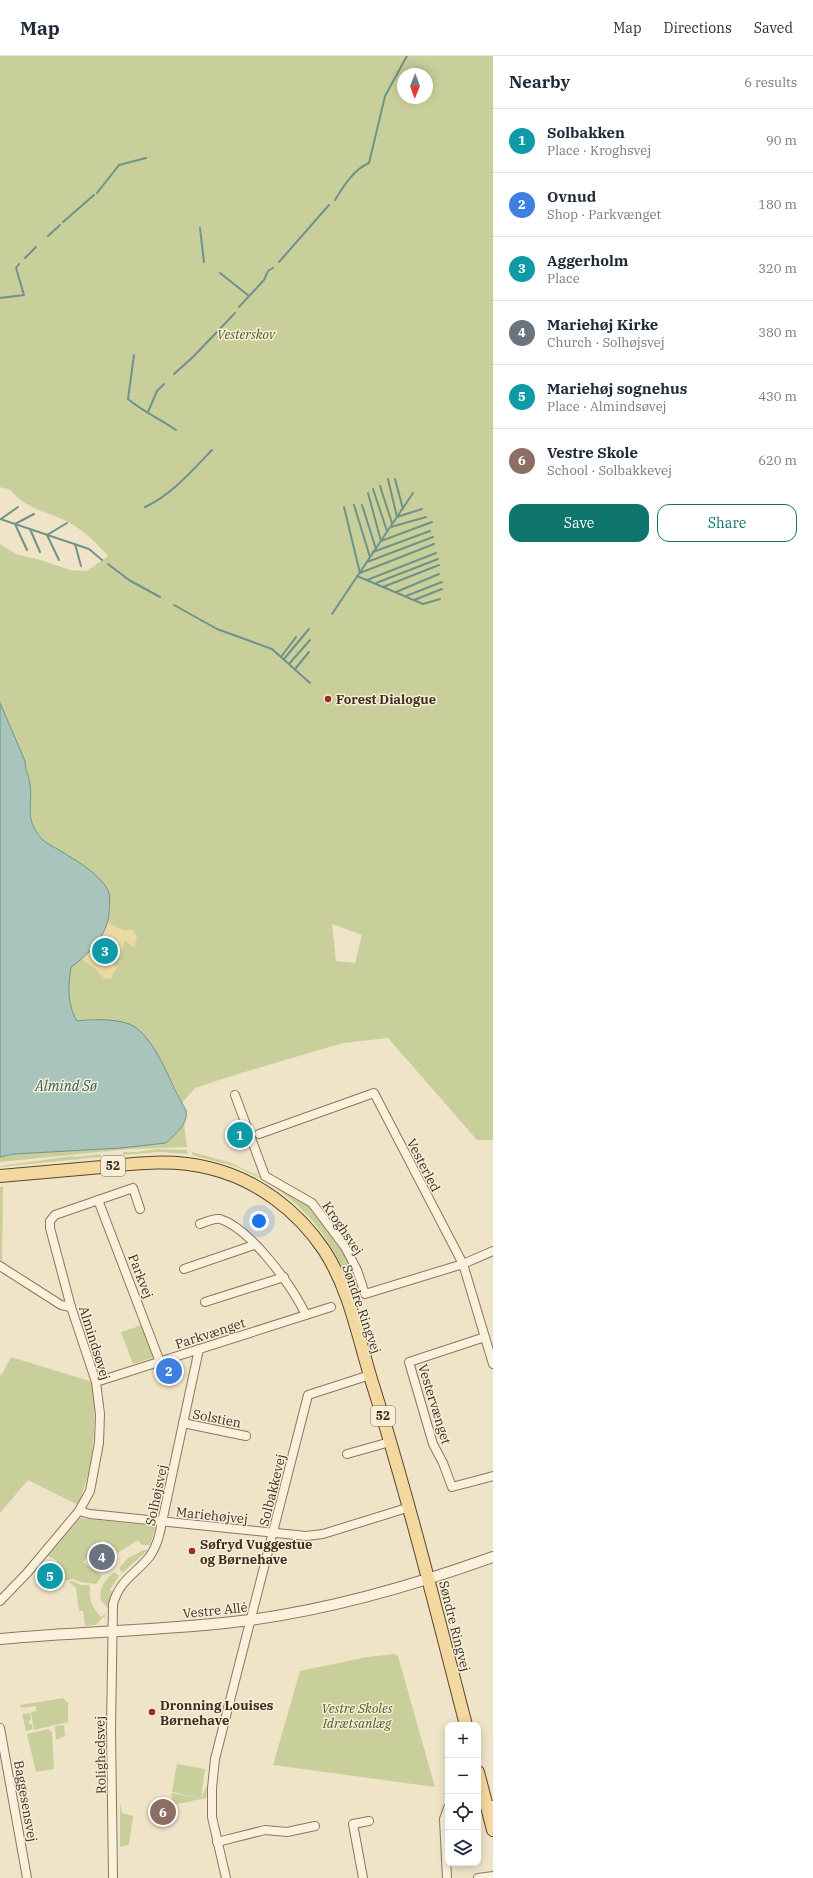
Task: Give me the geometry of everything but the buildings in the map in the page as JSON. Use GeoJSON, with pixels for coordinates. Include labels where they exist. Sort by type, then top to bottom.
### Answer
{"type":"FeatureCollection","features":[{"type":"Feature","properties":{"kind":"main road","name":"Søndre Ringvej"},"geometry":{"type":"LineString","coordinates":[[0,1176],[152,1162],[182,1163],[208,1167],[250,1183],[275,1198],[306,1226],[325,1252],[336,1271],[348,1305],[410,1507],[465,1722]]}},
{"type":"Feature","properties":{"kind":"main road"},"geometry":{"type":"LineString","coordinates":[[481,1784],[493,1830]]}},
{"type":"Feature","properties":{"kind":"street","name":"Vesterled"},"geometry":{"type":"LineString","coordinates":[[259,1134],[374,1093],[463,1264],[493,1364]]}},
{"type":"Feature","properties":{"kind":"street","name":"Kroghsvej"},"geometry":{"type":"LineString","coordinates":[[235,1095],[265,1176],[312,1203],[345,1247],[357,1270],[365,1294],[463,1264],[493,1251]]}},
{"type":"Feature","properties":{"kind":"street","name":"Almindsøvej"},"geometry":{"type":"LineString","coordinates":[[0,1601],[27,1573],[79,1511],[90,1491],[97,1455],[100,1414],[96,1382],[71,1306],[50,1228],[50,1221],[55,1215],[133,1188],[140,1209]]}},
{"type":"Feature","properties":{"kind":"street","name":"Parkvej"},"geometry":{"type":"LineString","coordinates":[[98,1200],[160,1362]]}},
{"type":"Feature","properties":{"kind":"street"},"geometry":{"type":"LineString","coordinates":[[200,1224],[219,1219],[233,1225],[284,1277],[296,1294],[306,1315]]}},
{"type":"Feature","properties":{"kind":"street"},"geometry":{"type":"LineString","coordinates":[[184,1269],[254,1245]]}},
{"type":"Feature","properties":{"kind":"street"},"geometry":{"type":"LineString","coordinates":[[0,1266],[61,1305],[71,1306]]}},
{"type":"Feature","properties":{"kind":"street"},"geometry":{"type":"LineString","coordinates":[[205,1302],[284,1277]]}},
{"type":"Feature","properties":{"kind":"street","name":"Parkvænget"},"geometry":{"type":"LineString","coordinates":[[96,1382],[332,1307]]}},
{"type":"Feature","properties":{"kind":"street","name":"Vestervænget"},"geometry":{"type":"LineString","coordinates":[[485,1337],[409,1362],[433,1444],[443,1463],[452,1487],[493,1476]]}},
{"type":"Feature","properties":{"kind":"street","name":"Solhøjsvej"},"geometry":{"type":"LineString","coordinates":[[112,1632],[112,1614],[116,1593],[128,1577],[150,1556],[157,1542],[199,1349]]}},
{"type":"Feature","properties":{"kind":"street","name":"Solbakkevej"},"geometry":{"type":"LineString","coordinates":[[226,1878],[216,1842],[212,1817],[212,1788],[215,1759],[274,1534],[308,1395],[370,1374]]}},
{"type":"Feature","properties":{"kind":"street","name":"Solstien"},"geometry":{"type":"LineString","coordinates":[[183,1423],[246,1436]]}},
{"type":"Feature","properties":{"kind":"street"},"geometry":{"type":"LineString","coordinates":[[347,1454],[390,1442]]}},
{"type":"Feature","properties":{"kind":"street","name":"Mariehøjvej"},"geometry":{"type":"LineString","coordinates":[[79,1511],[90,1514],[162,1522],[306,1536],[323,1534],[410,1507]]}},
{"type":"Feature","properties":{"kind":"street","name":"Vestre Allé"},"geometry":{"type":"LineString","coordinates":[[0,1639],[112,1632],[251,1620],[292,1613],[383,1593],[429,1580],[493,1557]]}},
{"type":"Feature","properties":{"kind":"street","name":"Rolighedsvej"},"geometry":{"type":"LineString","coordinates":[[112,1632],[113,1878]]}},
{"type":"Feature","properties":{"kind":"street","name":"Baggesensvej"},"geometry":{"type":"LineString","coordinates":[[0,1728],[27,1878]]}},
{"type":"Feature","properties":{"kind":"street"},"geometry":{"type":"LineString","coordinates":[[445,1816],[447,1878]]}},
{"type":"Feature","properties":{"kind":"street"},"geometry":{"type":"LineString","coordinates":[[363,1878],[353,1824],[369,1821]]}},
{"type":"Feature","properties":{"kind":"street"},"geometry":{"type":"LineString","coordinates":[[216,1842],[265,1830],[288,1832],[315,1826]]}},
{"type":"Feature","properties":{"kind":"street"},"geometry":{"type":"LineString","coordinates":[[478,1878],[493,1876]]}},
{"type":"Feature","properties":{"kind":"green space","name":"Vesterskov"},"geometry":{"type":"Polygon","coordinates":[[[0,56],[493,56],[493,1140],[477,1140],[388,1038],[343,1043],[241,1073],[195,1088],[182,1103],[173,1082],[95,1019],[77,1021],[73,1013],[69,995],[68,947],[97,970],[104,978],[107,963],[121,953],[124,941],[133,930],[123,930],[108,923],[110,898],[107,888],[101,880],[82,865],[42,839],[33,826],[30,781],[25,761],[0,703],[0,544],[16,554],[44,561],[70,570],[87,571],[108,556],[79,529],[66,521],[29,506],[11,490],[0,487],[0,56]],[[332,924],[336,961],[355,963],[362,935],[332,924]]]}},
{"type":"Feature","properties":{"kind":"green space"},"geometry":{"type":"Polygon","coordinates":[[[184,1123],[187,1147],[129,1149],[0,1162],[0,1157],[14,1154],[121,1148],[166,1143],[184,1123]]]}},
{"type":"Feature","properties":{"kind":"green space"},"geometry":{"type":"Polygon","coordinates":[[[157,1149],[187,1150],[188,1154],[158,1152],[123,1155],[123,1152],[137,1152],[157,1149]]]}},
{"type":"Feature","properties":{"kind":"green space"},"geometry":{"type":"Polygon","coordinates":[[[192,1152],[231,1163],[267,1180],[266,1181],[237,1167],[192,1155],[192,1152]]]}},
{"type":"Feature","properties":{"kind":"green space"},"geometry":{"type":"Polygon","coordinates":[[[100,1154],[101,1157],[0,1167],[72,1156],[76,1157],[100,1154]]]}},
{"type":"Feature","properties":{"kind":"green space"},"geometry":{"type":"Polygon","coordinates":[[[269,1181],[304,1201],[323,1223],[347,1257],[360,1293],[358,1294],[360,1300],[356,1301],[341,1265],[322,1234],[299,1206],[268,1183],[269,1181]]]}},
{"type":"Feature","properties":{"kind":"green space"},"geometry":{"type":"Polygon","coordinates":[[[0,1187],[3,1187],[2,1264],[0,1263],[0,1187]]]}},
{"type":"Feature","properties":{"kind":"green space"},"geometry":{"type":"Polygon","coordinates":[[[142,1325],[155,1357],[133,1364],[121,1332],[142,1325]]]}},
{"type":"Feature","properties":{"kind":"green space"},"geometry":{"type":"Polygon","coordinates":[[[11,1357],[93,1382],[93,1444],[88,1474],[78,1505],[28,1480],[0,1513],[0,1374],[1,1376],[11,1357]]]}},
{"type":"Feature","properties":{"kind":"green space"},"geometry":{"type":"Polygon","coordinates":[[[80,1518],[156,1526],[150,1545],[142,1545],[138,1540],[116,1554],[103,1540],[83,1562],[102,1576],[96,1584],[72,1579],[66,1581],[55,1573],[57,1561],[48,1556],[80,1518]]]}},
{"type":"Feature","properties":{"kind":"green space"},"geometry":{"type":"Polygon","coordinates":[[[144,1550],[148,1550],[122,1573],[119,1568],[128,1558],[144,1550]]]}},
{"type":"Feature","properties":{"kind":"green space"},"geometry":{"type":"Polygon","coordinates":[[[114,1572],[119,1576],[110,1590],[112,1591],[108,1608],[101,1601],[100,1592],[105,1581],[114,1572]]]}},
{"type":"Feature","properties":{"kind":"green space"},"geometry":{"type":"Polygon","coordinates":[[[72,1581],[81,1585],[90,1585],[90,1598],[93,1606],[101,1617],[105,1614],[105,1617],[103,1617],[96,1625],[85,1626],[83,1611],[79,1611],[76,1588],[69,1582],[72,1581]]]}},
{"type":"Feature","properties":{"kind":"green space","name":"Vestre Skoles Idrætsanlæg"},"geometry":{"type":"Polygon","coordinates":[[[395,1654],[398,1656],[435,1787],[273,1765],[300,1671],[367,1657],[395,1654]]]}},
{"type":"Feature","properties":{"kind":"green space"},"geometry":{"type":"Polygon","coordinates":[[[63,1698],[68,1703],[68,1722],[34,1730],[31,1712],[36,1711],[36,1706],[21,1708],[20,1705],[63,1698]]]}},
{"type":"Feature","properties":{"kind":"green space"},"geometry":{"type":"Polygon","coordinates":[[[30,1713],[31,1719],[28,1723],[32,1725],[33,1729],[26,1731],[22,1714],[30,1713]]]}},
{"type":"Feature","properties":{"kind":"green space"},"geometry":{"type":"Polygon","coordinates":[[[64,1725],[65,1736],[56,1740],[55,1726],[64,1725]]]}},
{"type":"Feature","properties":{"kind":"green space"},"geometry":{"type":"Polygon","coordinates":[[[48,1729],[52,1732],[54,1769],[36,1772],[27,1734],[48,1729]]]}},
{"type":"Feature","properties":{"kind":"green space"},"geometry":{"type":"Polygon","coordinates":[[[177,1764],[205,1769],[201,1798],[172,1792],[177,1764]]]}},
{"type":"Feature","properties":{"kind":"green space"},"geometry":{"type":"Polygon","coordinates":[[[207,1785],[206,1798],[173,1805],[171,1793],[201,1798],[207,1785]]]}},
{"type":"Feature","properties":{"kind":"green space"},"geometry":{"type":"Polygon","coordinates":[[[120,1802],[122,1813],[133,1816],[129,1845],[120,1847],[120,1802]]]}},
{"type":"Feature","properties":{"kind":"sand"},"geometry":{"type":"Polygon","coordinates":[[[108,923],[123,930],[133,930],[137,937],[134,947],[124,941],[121,956],[113,957],[108,962],[118,967],[113,973],[111,979],[104,978],[97,970],[82,959],[104,931],[108,923]]]}},
{"type":"Feature","properties":{"kind":"water","name":"Almind Sø"},"geometry":{"type":"Polygon","coordinates":[[[0,703],[25,761],[31,792],[30,812],[36,831],[45,842],[79,863],[99,878],[109,893],[109,914],[105,930],[90,951],[71,967],[69,995],[71,1008],[77,1021],[107,1020],[123,1022],[135,1027],[151,1043],[186,1110],[183,1124],[166,1143],[121,1148],[14,1154],[0,1157],[0,703]]]}},
{"type":"Feature","properties":{"kind":"waterway"},"geometry":{"type":"LineString","coordinates":[[335,200],[345,184],[358,169],[369,163],[385,96],[407,56]]}},
{"type":"Feature","properties":{"kind":"waterway"},"geometry":{"type":"LineString","coordinates":[[97,193],[119,165],[146,158]]}},
{"type":"Feature","properties":{"kind":"waterway"},"geometry":{"type":"LineString","coordinates":[[63,222],[94,195]]}},
{"type":"Feature","properties":{"kind":"waterway"},"geometry":{"type":"LineString","coordinates":[[279,262],[329,205]]}},
{"type":"Feature","properties":{"kind":"waterway"},"geometry":{"type":"LineString","coordinates":[[48,236],[60,225]]}},
{"type":"Feature","properties":{"kind":"waterway"},"geometry":{"type":"LineString","coordinates":[[200,228],[204,262]]}},
{"type":"Feature","properties":{"kind":"waterway"},"geometry":{"type":"LineString","coordinates":[[25,258],[36,247]]}},
{"type":"Feature","properties":{"kind":"waterway"},"geometry":{"type":"LineString","coordinates":[[0,298],[24,295],[16,268],[19,264]]}},
{"type":"Feature","properties":{"kind":"waterway"},"geometry":{"type":"LineString","coordinates":[[239,307],[264,280],[268,271],[273,268]]}},
{"type":"Feature","properties":{"kind":"waterway"},"geometry":{"type":"LineString","coordinates":[[220,273],[249,296]]}},
{"type":"Feature","properties":{"kind":"waterway"},"geometry":{"type":"LineString","coordinates":[[174,374],[193,357],[235,313]]}},
{"type":"Feature","properties":{"kind":"waterway"},"geometry":{"type":"LineString","coordinates":[[134,355],[128,399],[176,430]]}},
{"type":"Feature","properties":{"kind":"waterway"},"geometry":{"type":"LineString","coordinates":[[148,412],[157,391],[164,384]]}},
{"type":"Feature","properties":{"kind":"waterway"},"geometry":{"type":"LineString","coordinates":[[145,507],[164,496],[189,474],[212,450]]}},
{"type":"Feature","properties":{"kind":"waterway"},"geometry":{"type":"LineString","coordinates":[[388,479],[397,517],[422,509]]}},
{"type":"Feature","properties":{"kind":"waterway"},"geometry":{"type":"LineString","coordinates":[[395,479],[403,509]]}},
{"type":"Feature","properties":{"kind":"waterway"},"geometry":{"type":"LineString","coordinates":[[380,486],[392,523]]}},
{"type":"Feature","properties":{"kind":"waterway"},"geometry":{"type":"LineString","coordinates":[[373,489],[387,531]]}},
{"type":"Feature","properties":{"kind":"waterway"},"geometry":{"type":"LineString","coordinates":[[368,493],[381,541],[432,522]]}},
{"type":"Feature","properties":{"kind":"waterway"},"geometry":{"type":"LineString","coordinates":[[332,614],[413,493]]}},
{"type":"Feature","properties":{"kind":"waterway"},"geometry":{"type":"LineString","coordinates":[[354,505],[370,557]]}},
{"type":"Feature","properties":{"kind":"waterway"},"geometry":{"type":"LineString","coordinates":[[362,505],[376,549]]}},
{"type":"Feature","properties":{"kind":"waterway"},"geometry":{"type":"LineString","coordinates":[[1,519],[18,507]]}},
{"type":"Feature","properties":{"kind":"waterway"},"geometry":{"type":"LineString","coordinates":[[344,507],[360,573],[434,544]]}},
{"type":"Feature","properties":{"kind":"waterway"},"geometry":{"type":"LineString","coordinates":[[27,550],[15,524],[34,514]]}},
{"type":"Feature","properties":{"kind":"waterway"},"geometry":{"type":"LineString","coordinates":[[391,527],[426,517]]}},
{"type":"Feature","properties":{"kind":"waterway"},"geometry":{"type":"LineString","coordinates":[[0,519],[89,549],[102,560]]}},
{"type":"Feature","properties":{"kind":"waterway"},"geometry":{"type":"LineString","coordinates":[[59,560],[47,535],[67,523]]}},
{"type":"Feature","properties":{"kind":"waterway"},"geometry":{"type":"LineString","coordinates":[[30,529],[40,552]]}},
{"type":"Feature","properties":{"kind":"waterway"},"geometry":{"type":"LineString","coordinates":[[373,552],[430,531]]}},
{"type":"Feature","properties":{"kind":"waterway"},"geometry":{"type":"LineString","coordinates":[[367,562],[433,537]]}},
{"type":"Feature","properties":{"kind":"waterway"},"geometry":{"type":"LineString","coordinates":[[75,544],[81,566]]}},
{"type":"Feature","properties":{"kind":"waterway"},"geometry":{"type":"LineString","coordinates":[[367,580],[436,553]]}},
{"type":"Feature","properties":{"kind":"waterway"},"geometry":{"type":"LineString","coordinates":[[376,583],[438,559]]}},
{"type":"Feature","properties":{"kind":"waterway"},"geometry":{"type":"LineString","coordinates":[[108,564],[129,580],[160,597]]}},
{"type":"Feature","properties":{"kind":"waterway"},"geometry":{"type":"LineString","coordinates":[[383,587],[439,565]]}},
{"type":"Feature","properties":{"kind":"waterway"},"geometry":{"type":"LineString","coordinates":[[396,592],[439,574]]}},
{"type":"Feature","properties":{"kind":"waterway"},"geometry":{"type":"LineString","coordinates":[[357,576],[423,604],[440,599]]}},
{"type":"Feature","properties":{"kind":"waterway"},"geometry":{"type":"LineString","coordinates":[[406,596],[442,582]]}},
{"type":"Feature","properties":{"kind":"waterway"},"geometry":{"type":"LineString","coordinates":[[414,600],[442,589]]}},
{"type":"Feature","properties":{"kind":"waterway"},"geometry":{"type":"LineString","coordinates":[[174,605],[217,629],[272,649],[310,683]]}},
{"type":"Feature","properties":{"kind":"waterway"},"geometry":{"type":"LineString","coordinates":[[284,659],[309,629]]}},
{"type":"Feature","properties":{"kind":"waterway"},"geometry":{"type":"LineString","coordinates":[[281,657],[296,637]]}},
{"type":"Feature","properties":{"kind":"waterway"},"geometry":{"type":"LineString","coordinates":[[289,664],[310,640]]}},
{"type":"Feature","properties":{"kind":"waterway"},"geometry":{"type":"LineString","coordinates":[[295,669],[309,652]]}},
{"type":"Feature","properties":{"kind":"place","name":"Forest Dialogue"},"geometry":{"type":"Point","coordinates":[328,699]}},
{"type":"Feature","properties":{"kind":"place","name":"Aggerholm"},"geometry":{"type":"Point","coordinates":[105,951]}},
{"type":"Feature","properties":{"kind":"place","name":"Solbakken"},"geometry":{"type":"Point","coordinates":[240,1135]}},
{"type":"Feature","properties":{"kind":"place","name":"Ovnud"},"geometry":{"type":"Point","coordinates":[169,1371]}},
{"type":"Feature","properties":{"kind":"place","name":"Søfryd Vuggestue og Børnehave"},"geometry":{"type":"Point","coordinates":[192,1551]}},
{"type":"Feature","properties":{"kind":"place","name":"Mariehøj Kirke"},"geometry":{"type":"Point","coordinates":[102,1557]}},
{"type":"Feature","properties":{"kind":"place","name":"Mariehøj sognehus"},"geometry":{"type":"Point","coordinates":[50,1576]}},
{"type":"Feature","properties":{"kind":"place","name":"Dronning Louises Børnehave"},"geometry":{"type":"Point","coordinates":[152,1712]}},
{"type":"Feature","properties":{"kind":"place","name":"Vestre Skole"},"geometry":{"type":"Point","coordinates":[163,1812]}}]}
